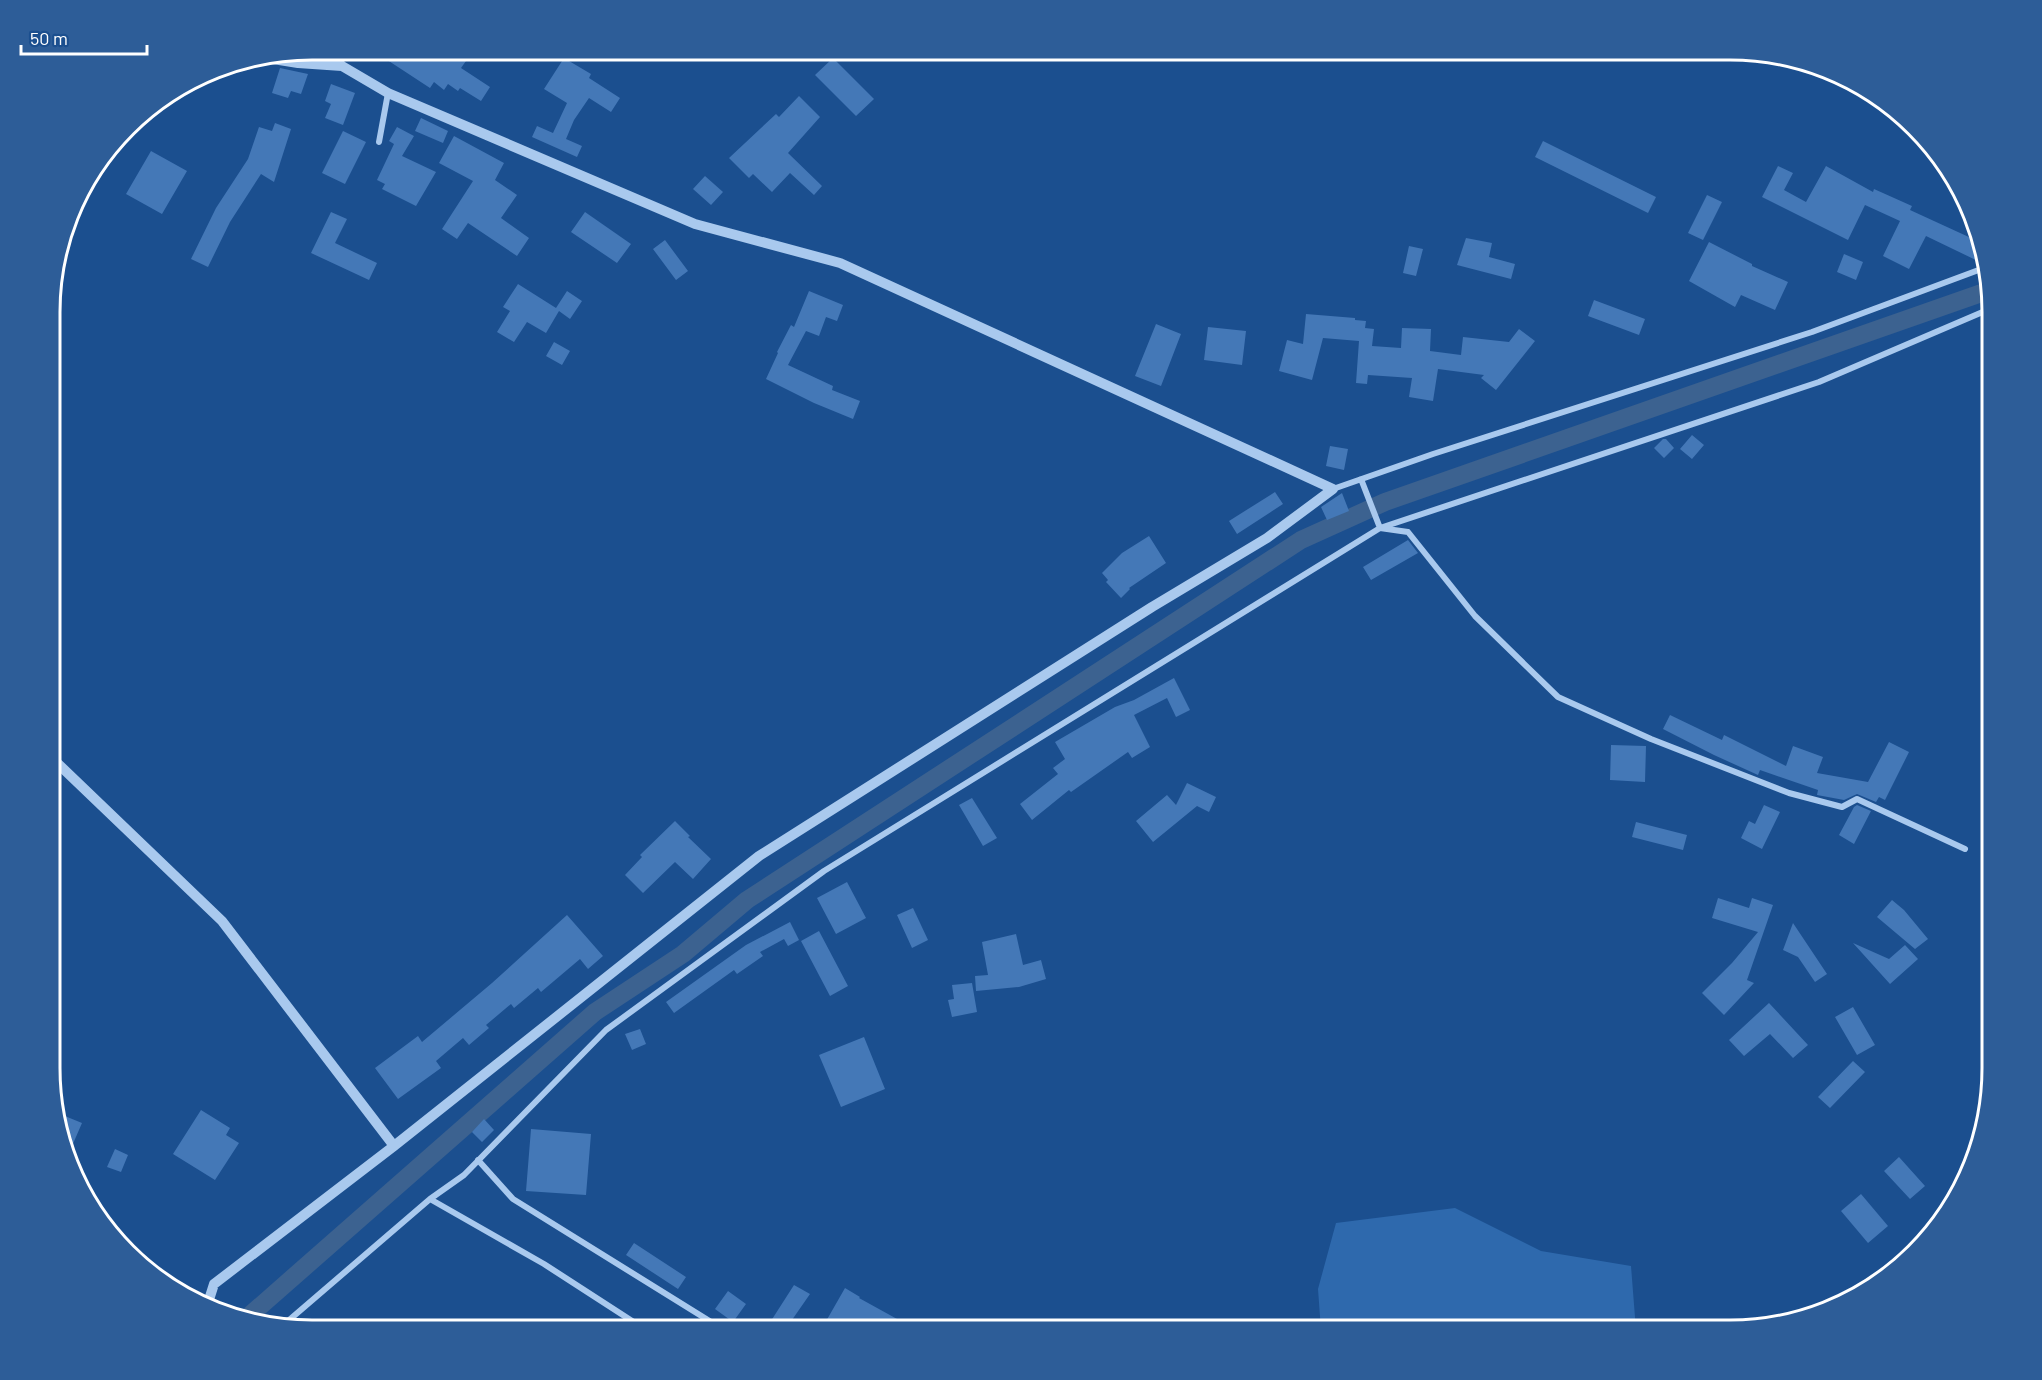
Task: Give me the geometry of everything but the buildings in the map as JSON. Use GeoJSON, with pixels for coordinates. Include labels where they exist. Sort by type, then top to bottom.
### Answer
{"type":"FeatureCollection","features":[{"type":"Feature","properties":{"kind":"street"},"geometry":{"type":"LineString","coordinates":[[336,60],[342,66],[388,93],[695,224],[840,263],[1333,489]]}},
{"type":"Feature","properties":{"kind":"street"},"geometry":{"type":"LineString","coordinates":[[288,61],[342,66]]}},
{"type":"Feature","properties":{"kind":"street"},"geometry":{"type":"LineString","coordinates":[[378,142],[388,93]]}},
{"type":"Feature","properties":{"kind":"street"},"geometry":{"type":"LineString","coordinates":[[210,1298],[214,1284],[394,1146],[759,856],[1152,607],[1267,538],[1333,489],[1812,332],[1978,270]]}},
{"type":"Feature","properties":{"kind":"street"},"geometry":{"type":"LineString","coordinates":[[291,1319],[430,1199],[464,1175],[606,1030],[824,871],[1380,528],[1820,382],[1982,312]]}},
{"type":"Feature","properties":{"kind":"street"},"geometry":{"type":"LineString","coordinates":[[1361,479],[1380,528]]}},
{"type":"Feature","properties":{"kind":"street"},"geometry":{"type":"LineString","coordinates":[[1380,528],[1408,532],[1475,616],[1558,697],[1651,739],[1789,793],[1842,807],[1857,799],[1965,849]]}},
{"type":"Feature","properties":{"kind":"street"},"geometry":{"type":"LineString","coordinates":[[60,766],[222,921],[394,1146]]}},
{"type":"Feature","properties":{"kind":"street"},"geometry":{"type":"LineString","coordinates":[[478,1160],[513,1198],[708,1320]]}},
{"type":"Feature","properties":{"kind":"street"},"geometry":{"type":"LineString","coordinates":[[430,1199],[544,1264],[631,1320]]}},
{"type":"Feature","properties":{"kind":"shaded area"},"geometry":{"type":"Polygon","coordinates":[[[1455,1208],[1541,1251],[1631,1266],[1635,1320],[1320,1320],[1318,1289],[1336,1223],[1455,1208]]]}},
{"type":"Feature","properties":{"kind":"waterway"},"geometry":{"type":"LineString","coordinates":[[253,1312],[595,1012],[683,954],[747,900],[1301,540],[1385,502],[1981,293]]}}]}
